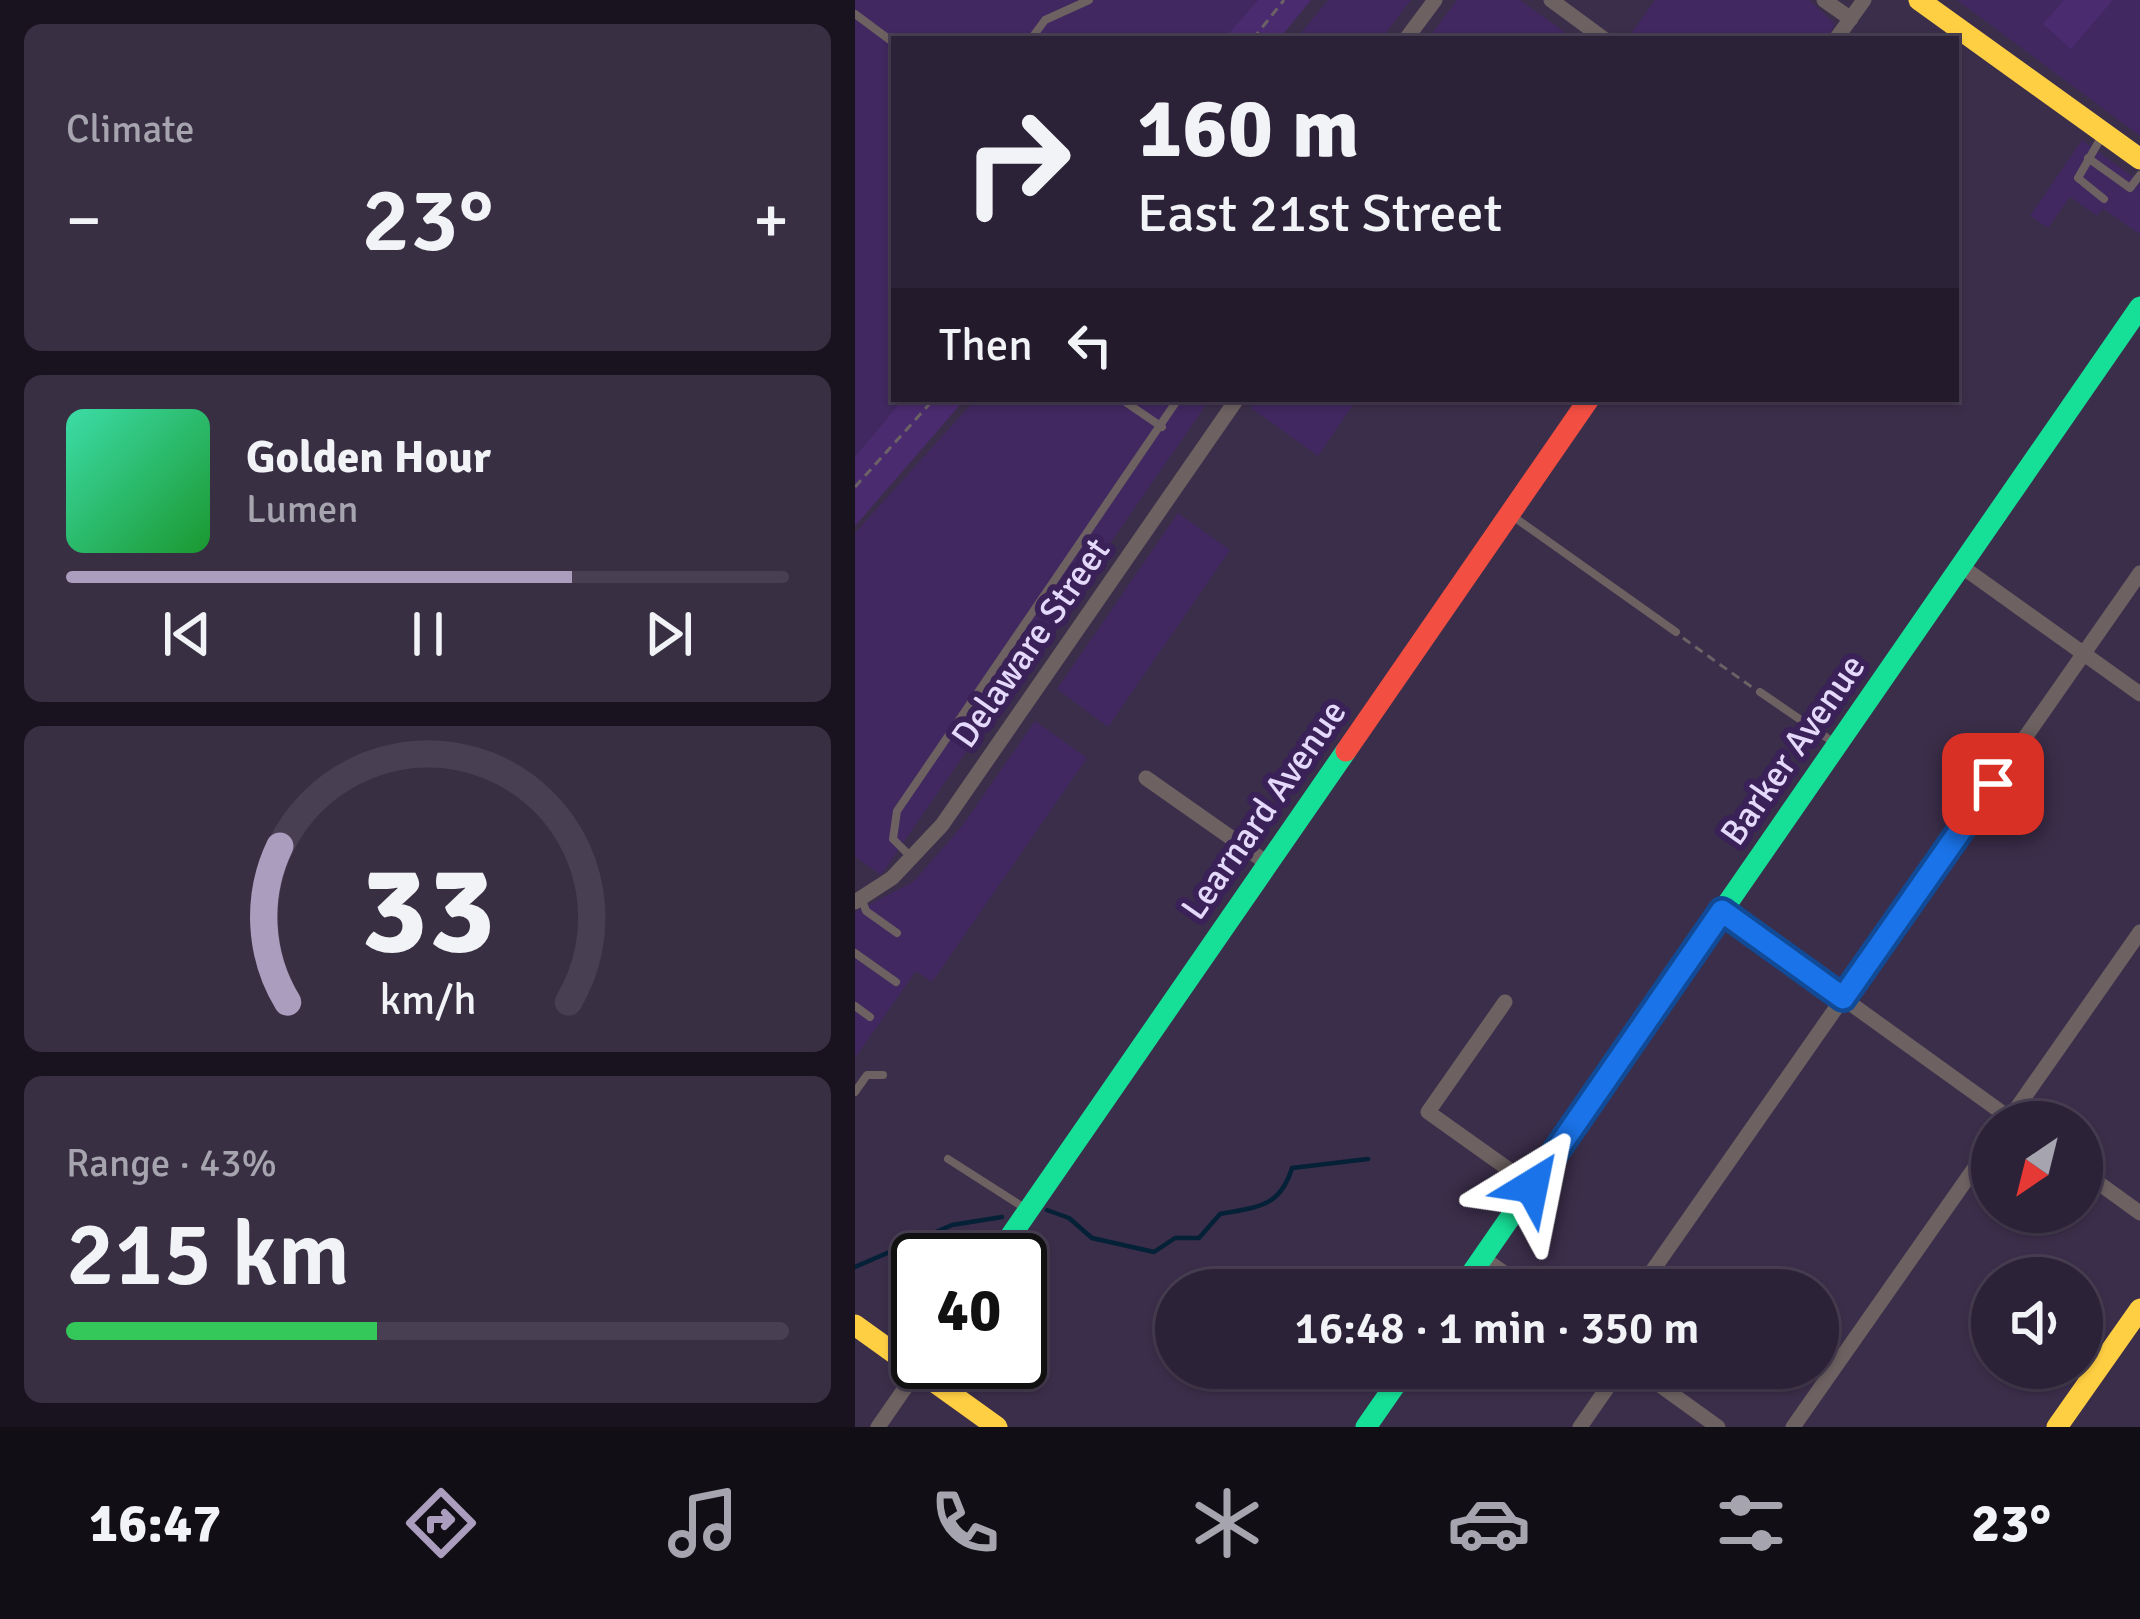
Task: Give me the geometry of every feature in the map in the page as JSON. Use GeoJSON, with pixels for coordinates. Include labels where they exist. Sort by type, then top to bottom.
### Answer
{"type":"FeatureCollection","features":[{"type":"Feature","properties":{"kind":"street"},"geometry":{"type":"LineString","coordinates":[[1408,36],[1435,0]]}},
{"type":"Feature","properties":{"kind":"street"},"geometry":{"type":"LineString","coordinates":[[1551,0],[1600,36]]}},
{"type":"Feature","properties":{"kind":"street"},"geometry":{"type":"LineString","coordinates":[[1824,0],[1851,19]]}},
{"type":"Feature","properties":{"kind":"street"},"geometry":{"type":"LineString","coordinates":[[1839,36],[1864,0]]}},
{"type":"Feature","properties":{"kind":"street"},"geometry":{"type":"LineString","coordinates":[[1919,0],[2140,159]]}},
{"type":"Feature","properties":{"kind":"street","name":"Barker Avenue"},"geometry":{"type":"LineString","coordinates":[[1475,1269],[2140,307]]}},
{"type":"Feature","properties":{"kind":"street","name":"Delaware Street"},"geometry":{"type":"LineString","coordinates":[[858,900],[913,859],[1235,402]]}},
{"type":"Feature","properties":{"kind":"street","name":"Learnard Avenue"},"geometry":{"type":"LineString","coordinates":[[1012,1233],[1587,402]]}},
{"type":"Feature","properties":{"kind":"street"},"geometry":{"type":"LineString","coordinates":[[1961,566],[2140,694]]}},
{"type":"Feature","properties":{"kind":"street"},"geometry":{"type":"LineString","coordinates":[[1654,1269],[2140,573]]}},
{"type":"Feature","properties":{"kind":"street"},"geometry":{"type":"LineString","coordinates":[[1146,778],[1267,863]]}},
{"type":"Feature","properties":{"kind":"street"},"geometry":{"type":"LineString","coordinates":[[1722,911],[1983,1101]]}},
{"type":"Feature","properties":{"kind":"street"},"geometry":{"type":"LineString","coordinates":[[2024,1101],[2140,932]]}},
{"type":"Feature","properties":{"kind":"street"},"geometry":{"type":"LineString","coordinates":[[1505,1002],[1428,1112],[1532,1186]]}},
{"type":"Feature","properties":{"kind":"street"},"geometry":{"type":"LineString","coordinates":[[1793,1427],[1971,1173]]}},
{"type":"Feature","properties":{"kind":"street"},"geometry":{"type":"LineString","coordinates":[[2103,1187],[2140,1214]]}},
{"type":"Feature","properties":{"kind":"street"},"geometry":{"type":"LineString","coordinates":[[1483,1258],[1498,1269]]}},
{"type":"Feature","properties":{"kind":"street"},"geometry":{"type":"LineString","coordinates":[[2057,1427],[2140,1309]]}},
{"type":"Feature","properties":{"kind":"street"},"geometry":{"type":"LineString","coordinates":[[855,1325],[891,1348]]}},
{"type":"Feature","properties":{"kind":"street"},"geometry":{"type":"LineString","coordinates":[[878,1427],[904,1389]]}},
{"type":"Feature","properties":{"kind":"street"},"geometry":{"type":"LineString","coordinates":[[949,1389],[997,1427]]}},
{"type":"Feature","properties":{"kind":"street"},"geometry":{"type":"LineString","coordinates":[[1366,1427],[1392,1389]]}},
{"type":"Feature","properties":{"kind":"street"},"geometry":{"type":"LineString","coordinates":[[1580,1427],[1606,1389]]}},
{"type":"Feature","properties":{"kind":"street"},"geometry":{"type":"LineString","coordinates":[[1665,1389],[1718,1427]]}},
{"type":"Feature","properties":{"kind":"lane"},"geometry":{"type":"LineString","coordinates":[[1033,36],[1045,20],[1089,0]]}},
{"type":"Feature","properties":{"kind":"lane"},"geometry":{"type":"LineString","coordinates":[[855,14],[891,41]]}},
{"type":"Feature","properties":{"kind":"lane"},"geometry":{"type":"LineString","coordinates":[[2104,134],[2078,178],[2105,199]]}},
{"type":"Feature","properties":{"kind":"lane"},"geometry":{"type":"LineString","coordinates":[[2088,158],[2131,188],[2140,175]]}},
{"type":"Feature","properties":{"kind":"lane"},"geometry":{"type":"LineString","coordinates":[[1125,402],[1162,427]]}},
{"type":"Feature","properties":{"kind":"lane"},"geometry":{"type":"LineString","coordinates":[[913,859],[893,838],[896,812],[1176,402]]}},
{"type":"Feature","properties":{"kind":"lane"},"geometry":{"type":"LineString","coordinates":[[1510,514],[1676,632]]}},
{"type":"Feature","properties":{"kind":"lane"},"geometry":{"type":"LineString","coordinates":[[1760,692],[1837,744]]}},
{"type":"Feature","properties":{"kind":"lane"},"geometry":{"type":"LineString","coordinates":[[858,900],[897,933]]}},
{"type":"Feature","properties":{"kind":"lane"},"geometry":{"type":"LineString","coordinates":[[855,953],[896,982]]}},
{"type":"Feature","properties":{"kind":"lane"},"geometry":{"type":"LineString","coordinates":[[855,1006],[870,1017]]}},
{"type":"Feature","properties":{"kind":"lane"},"geometry":{"type":"LineString","coordinates":[[855,1092],[867,1075],[883,1076]]}},
{"type":"Feature","properties":{"kind":"lane"},"geometry":{"type":"LineString","coordinates":[[948,1160],[1027,1210]]}},
{"type":"Feature","properties":{"kind":"path"},"geometry":{"type":"LineString","coordinates":[[1255,36],[1284,0]]}},
{"type":"Feature","properties":{"kind":"path"},"geometry":{"type":"LineString","coordinates":[[855,487],[931,402]]}},
{"type":"Feature","properties":{"kind":"path"},"geometry":{"type":"LineString","coordinates":[[1676,632],[1760,692]]}},
{"type":"Feature","properties":{"kind":"shaded area"},"geometry":{"type":"Polygon","coordinates":[[[855,0],[1258,0],[1227,36],[891,36],[891,402],[901,402],[855,457],[855,0]]]}},
{"type":"Feature","properties":{"kind":"shaded area"},"geometry":{"type":"Polygon","coordinates":[[[1258,0],[1311,0],[1281,36],[1227,36],[1258,0]]]}},
{"type":"Feature","properties":{"kind":"shaded area"},"geometry":{"type":"Polygon","coordinates":[[[1328,0],[1411,0],[1383,36],[1298,36],[1328,0]]]}},
{"type":"Feature","properties":{"kind":"shaded area"},"geometry":{"type":"Polygon","coordinates":[[[1457,0],[1520,0],[1570,36],[1430,36],[1457,0]]]}},
{"type":"Feature","properties":{"kind":"shaded area"},"geometry":{"type":"Polygon","coordinates":[[[1655,0],[1809,0],[1835,24],[1829,36],[1629,36],[1655,0]]]}},
{"type":"Feature","properties":{"kind":"shaded area"},"geometry":{"type":"Polygon","coordinates":[[[1957,0],[2140,0],[2140,136],[1965,6],[1957,0]]]}},
{"type":"Feature","properties":{"kind":"shaded area"},"geometry":{"type":"Polygon","coordinates":[[[2064,0],[2113,0],[2071,49],[2043,24],[2064,0]]]}},
{"type":"Feature","properties":{"kind":"shaded area"},"geometry":{"type":"Polygon","coordinates":[[[2082,140],[2140,182],[2140,234],[2103,209],[2097,216],[2070,197],[2048,228],[2030,216],[2082,140]]]}},
{"type":"Feature","properties":{"kind":"shaded area"},"geometry":{"type":"Polygon","coordinates":[[[901,402],[962,402],[855,526],[855,457],[901,402]]]}},
{"type":"Feature","properties":{"kind":"shaded area"},"geometry":{"type":"Polygon","coordinates":[[[973,402],[1208,402],[881,875],[855,857],[855,533],[973,402]]]}},
{"type":"Feature","properties":{"kind":"shaded area"},"geometry":{"type":"Polygon","coordinates":[[[1254,402],[1355,402],[1318,456],[1251,408],[1254,402]]]}},
{"type":"Feature","properties":{"kind":"shaded area"},"geometry":{"type":"Polygon","coordinates":[[[1178,513],[1230,550],[1108,727],[1057,689],[1178,513]]]}},
{"type":"Feature","properties":{"kind":"shaded area"},"geometry":{"type":"Polygon","coordinates":[[[1035,721],[1087,758],[932,982],[916,971],[855,1058],[855,912],[913,882],[962,826],[1035,721]]]}},
{"type":"Feature","properties":{"kind":"waterway"},"geometry":{"type":"LineString","coordinates":[[1047,1210],[1069,1218],[1092,1238],[1154,1252],[1175,1238],[1199,1238],[1220,1214],[1265,1203],[1281,1191],[1292,1168],[1368,1159]]}},
{"type":"Feature","properties":{"kind":"waterway"},"geometry":{"type":"LineString","coordinates":[[855,1267],[952,1225],[1002,1217]]}},
{"type":"Feature","properties":{"kind":"traffic: fast"},"geometry":{"type":"LineString","coordinates":[[1475,1269],[2140,307]]}},
{"type":"Feature","properties":{"kind":"traffic: fast"},"geometry":{"type":"LineString","coordinates":[[1013,1233],[1346,751]]}},
{"type":"Feature","properties":{"kind":"traffic: fast"},"geometry":{"type":"LineString","coordinates":[[1366,1427],[1392,1389]]}},
{"type":"Feature","properties":{"kind":"traffic: slow"},"geometry":{"type":"LineString","coordinates":[[1919,0],[2140,159]]}},
{"type":"Feature","properties":{"kind":"traffic: slow"},"geometry":{"type":"LineString","coordinates":[[2057,1427],[2140,1309]]}},
{"type":"Feature","properties":{"kind":"traffic: slow"},"geometry":{"type":"LineString","coordinates":[[855,1325],[997,1427]]}},
{"type":"Feature","properties":{"kind":"traffic: jam"},"geometry":{"type":"LineString","coordinates":[[1346,751],[1587,402]]}},
{"type":"Feature","properties":{"kind":"route"},"geometry":{"type":"LineString","coordinates":[[1532,1186],[1722,911],[1843,998],[1993,784]]}}]}
